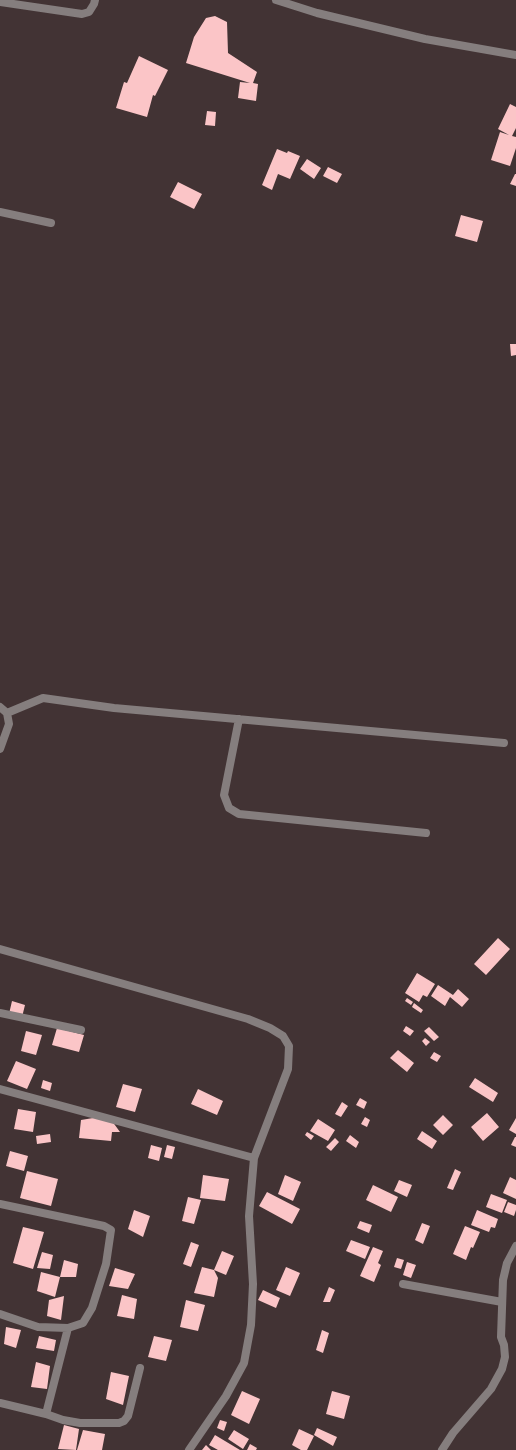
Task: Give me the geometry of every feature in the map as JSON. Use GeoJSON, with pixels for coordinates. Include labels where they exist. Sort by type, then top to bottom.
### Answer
{"type":"FeatureCollection","features":[{"type":"Feature","properties":{"kind":"street"},"geometry":{"type":"LineString","coordinates":[[0,2],[82,14],[89,12],[95,0]]}},
{"type":"Feature","properties":{"kind":"street"},"geometry":{"type":"LineString","coordinates":[[276,0],[318,13],[425,39],[516,55]]}},
{"type":"Feature","properties":{"kind":"street"},"geometry":{"type":"LineString","coordinates":[[0,212],[51,223]]}},
{"type":"Feature","properties":{"kind":"street"},"geometry":{"type":"LineString","coordinates":[[7,714],[43,698],[114,708],[504,743]]}},
{"type":"Feature","properties":{"kind":"street"},"geometry":{"type":"LineString","coordinates":[[0,707],[7,714],[9,724],[0,749]]}},
{"type":"Feature","properties":{"kind":"street"},"geometry":{"type":"LineString","coordinates":[[239,719],[224,795],[229,808],[239,814],[426,833]]}},
{"type":"Feature","properties":{"kind":"street"},"geometry":{"type":"LineString","coordinates":[[0,949],[248,1019],[270,1028],[283,1036],[289,1046],[288,1069],[254,1158],[249,1216],[253,1284],[251,1325],[244,1363],[226,1396],[189,1450]]}},
{"type":"Feature","properties":{"kind":"street"},"geometry":{"type":"LineString","coordinates":[[0,1013],[81,1030]]}},
{"type":"Feature","properties":{"kind":"street"},"geometry":{"type":"LineString","coordinates":[[0,1089],[254,1158]]}},
{"type":"Feature","properties":{"kind":"street"},"geometry":{"type":"LineString","coordinates":[[0,1204],[104,1226],[111,1230],[106,1264],[92,1308],[83,1324],[68,1328],[38,1327],[0,1314]]}},
{"type":"Feature","properties":{"kind":"street"},"geometry":{"type":"LineString","coordinates":[[442,1450],[453,1433],[492,1389],[502,1369],[505,1357],[504,1345],[501,1337],[503,1280],[507,1263],[516,1246]]}},
{"type":"Feature","properties":{"kind":"street"},"geometry":{"type":"LineString","coordinates":[[403,1284],[502,1302]]}},
{"type":"Feature","properties":{"kind":"street"},"geometry":{"type":"LineString","coordinates":[[46,1414],[68,1328]]}},
{"type":"Feature","properties":{"kind":"street"},"geometry":{"type":"LineString","coordinates":[[0,1403],[46,1414],[63,1420],[80,1423],[119,1423],[124,1421],[128,1416],[140,1368]]}},
{"type":"Feature","properties":{"kind":"building"},"geometry":{"type":"Polygon","coordinates":[[[215,16],[227,22],[228,53],[257,72],[253,83],[258,84],[256,101],[238,98],[240,82],[250,83],[186,63],[194,37],[206,18],[215,16]]]}},
{"type":"Feature","properties":{"kind":"building"},"geometry":{"type":"Polygon","coordinates":[[[139,56],[168,70],[155,96],[153,95],[147,117],[116,108],[124,82],[127,83],[139,56]]]}},
{"type":"Feature","properties":{"kind":"building"},"geometry":{"type":"Polygon","coordinates":[[[510,104],[516,107],[516,128],[512,136],[516,137],[516,148],[510,166],[491,160],[500,132],[509,135],[498,129],[510,104]]]}},
{"type":"Feature","properties":{"kind":"building"},"geometry":{"type":"Polygon","coordinates":[[[207,111],[216,112],[215,126],[205,125],[207,111]]]}},
{"type":"Feature","properties":{"kind":"building"},"geometry":{"type":"Polygon","coordinates":[[[277,149],[287,153],[288,151],[300,156],[290,179],[278,174],[272,190],[262,185],[277,149]]]}},
{"type":"Feature","properties":{"kind":"building"},"geometry":{"type":"Polygon","coordinates":[[[307,159],[321,168],[314,179],[300,169],[307,159]]]}},
{"type":"Feature","properties":{"kind":"building"},"geometry":{"type":"Polygon","coordinates":[[[328,167],[342,174],[337,183],[323,176],[328,167]]]}},
{"type":"Feature","properties":{"kind":"building"},"geometry":{"type":"Polygon","coordinates":[[[516,174],[516,186],[510,184],[516,174]]]}},
{"type":"Feature","properties":{"kind":"building"},"geometry":{"type":"Polygon","coordinates":[[[178,182],[202,194],[194,209],[170,197],[178,182]]]}},
{"type":"Feature","properties":{"kind":"building"},"geometry":{"type":"Polygon","coordinates":[[[461,215],[483,221],[477,242],[455,236],[461,215]]]}},
{"type":"Feature","properties":{"kind":"building"},"geometry":{"type":"Polygon","coordinates":[[[510,344],[516,344],[516,355],[511,356],[510,344]]]}},
{"type":"Feature","properties":{"kind":"building"},"geometry":{"type":"Polygon","coordinates":[[[498,938],[510,949],[486,975],[474,964],[498,938]]]}},
{"type":"Feature","properties":{"kind":"building"},"geometry":{"type":"Polygon","coordinates":[[[417,973],[435,984],[427,997],[423,995],[419,1002],[405,993],[417,973]]]}},
{"type":"Feature","properties":{"kind":"building"},"geometry":{"type":"Polygon","coordinates":[[[438,985],[453,995],[458,989],[469,999],[462,1007],[450,997],[445,1006],[431,996],[438,985]]]}},
{"type":"Feature","properties":{"kind":"building"},"geometry":{"type":"Polygon","coordinates":[[[407,998],[413,1002],[411,1005],[405,1001],[407,998]]]}},
{"type":"Feature","properties":{"kind":"building"},"geometry":{"type":"Polygon","coordinates":[[[12,1001],[25,1005],[22,1017],[9,1014],[12,1001]]]}},
{"type":"Feature","properties":{"kind":"building"},"geometry":{"type":"Polygon","coordinates":[[[414,1003],[423,1010],[421,1013],[412,1007],[414,1003]]]}},
{"type":"Feature","properties":{"kind":"building"},"geometry":{"type":"Polygon","coordinates":[[[406,1026],[414,1031],[410,1036],[403,1031],[406,1026]]]}},
{"type":"Feature","properties":{"kind":"building"},"geometry":{"type":"Polygon","coordinates":[[[429,1027],[439,1037],[434,1041],[424,1031],[429,1027]]]}},
{"type":"Feature","properties":{"kind":"building"},"geometry":{"type":"Polygon","coordinates":[[[57,1028],[84,1035],[79,1052],[52,1045],[57,1028]]]}},
{"type":"Feature","properties":{"kind":"building"},"geometry":{"type":"Polygon","coordinates":[[[26,1031],[42,1035],[36,1055],[21,1051],[26,1031]]]}},
{"type":"Feature","properties":{"kind":"building"},"geometry":{"type":"Polygon","coordinates":[[[425,1038],[430,1042],[426,1046],[422,1041],[425,1038]]]}},
{"type":"Feature","properties":{"kind":"building"},"geometry":{"type":"Polygon","coordinates":[[[398,1050],[414,1063],[407,1072],[390,1058],[398,1050]]]}},
{"type":"Feature","properties":{"kind":"building"},"geometry":{"type":"Polygon","coordinates":[[[434,1052],[441,1056],[437,1062],[430,1058],[434,1052]]]}},
{"type":"Feature","properties":{"kind":"building"},"geometry":{"type":"Polygon","coordinates":[[[16,1061],[36,1069],[27,1089],[7,1081],[16,1061]]]}},
{"type":"Feature","properties":{"kind":"building"},"geometry":{"type":"Polygon","coordinates":[[[475,1078],[498,1093],[493,1102],[469,1087],[475,1078]]]}},
{"type":"Feature","properties":{"kind":"building"},"geometry":{"type":"Polygon","coordinates":[[[43,1080],[52,1083],[50,1091],[41,1088],[43,1080]]]}},
{"type":"Feature","properties":{"kind":"building"},"geometry":{"type":"Polygon","coordinates":[[[123,1084],[142,1089],[135,1112],[116,1107],[123,1084]]]}},
{"type":"Feature","properties":{"kind":"building"},"geometry":{"type":"Polygon","coordinates":[[[198,1089],[223,1101],[217,1115],[191,1104],[198,1089]]]}},
{"type":"Feature","properties":{"kind":"building"},"geometry":{"type":"Polygon","coordinates":[[[360,1098],[367,1102],[364,1109],[356,1105],[360,1098]]]}},
{"type":"Feature","properties":{"kind":"building"},"geometry":{"type":"Polygon","coordinates":[[[342,1102],[348,1106],[341,1117],[335,1114],[342,1102]]]}},
{"type":"Feature","properties":{"kind":"building"},"geometry":{"type":"Polygon","coordinates":[[[18,1109],[36,1112],[33,1132],[14,1129],[18,1109]]]}},
{"type":"Feature","properties":{"kind":"building"},"geometry":{"type":"Polygon","coordinates":[[[487,1113],[499,1127],[483,1141],[471,1127],[487,1113]]]}},
{"type":"Feature","properties":{"kind":"building"},"geometry":{"type":"Polygon","coordinates":[[[443,1115],[453,1125],[443,1135],[433,1125],[443,1115]]]}},
{"type":"Feature","properties":{"kind":"building"},"geometry":{"type":"Polygon","coordinates":[[[99,1117],[112,1121],[120,1132],[112,1132],[111,1141],[79,1138],[81,1120],[99,1117]]]}},
{"type":"Feature","properties":{"kind":"building"},"geometry":{"type":"Polygon","coordinates":[[[365,1117],[370,1120],[367,1127],[361,1124],[365,1117]]]}},
{"type":"Feature","properties":{"kind":"building"},"geometry":{"type":"Polygon","coordinates":[[[516,1118],[516,1134],[509,1130],[516,1118]]]}},
{"type":"Feature","properties":{"kind":"building"},"geometry":{"type":"Polygon","coordinates":[[[318,1119],[335,1130],[328,1141],[310,1131],[318,1119]]]}},
{"type":"Feature","properties":{"kind":"building"},"geometry":{"type":"Polygon","coordinates":[[[422,1131],[437,1141],[432,1149],[417,1139],[422,1131]]]}},
{"type":"Feature","properties":{"kind":"building"},"geometry":{"type":"Polygon","coordinates":[[[307,1132],[314,1136],[311,1140],[305,1135],[307,1132]]]}},
{"type":"Feature","properties":{"kind":"building"},"geometry":{"type":"Polygon","coordinates":[[[50,1134],[51,1142],[37,1144],[36,1136],[50,1134]]]}},
{"type":"Feature","properties":{"kind":"building"},"geometry":{"type":"Polygon","coordinates":[[[350,1135],[359,1142],[356,1148],[346,1141],[350,1135]]]}},
{"type":"Feature","properties":{"kind":"building"},"geometry":{"type":"Polygon","coordinates":[[[516,1137],[516,1147],[511,1145],[516,1137]]]}},
{"type":"Feature","properties":{"kind":"building"},"geometry":{"type":"Polygon","coordinates":[[[335,1138],[339,1142],[331,1151],[326,1147],[335,1138]]]}},
{"type":"Feature","properties":{"kind":"building"},"geometry":{"type":"Polygon","coordinates":[[[151,1145],[162,1148],[159,1161],[148,1158],[151,1145]]]}},
{"type":"Feature","properties":{"kind":"building"},"geometry":{"type":"Polygon","coordinates":[[[167,1145],[175,1147],[172,1159],[164,1157],[167,1145]]]}},
{"type":"Feature","properties":{"kind":"building"},"geometry":{"type":"Polygon","coordinates":[[[10,1151],[28,1156],[24,1171],[6,1166],[10,1151]]]}},
{"type":"Feature","properties":{"kind":"building"},"geometry":{"type":"Polygon","coordinates":[[[455,1169],[461,1172],[453,1190],[447,1188],[455,1169]]]}},
{"type":"Feature","properties":{"kind":"building"},"geometry":{"type":"Polygon","coordinates":[[[27,1171],[58,1179],[51,1206],[20,1198],[27,1171]]]}},
{"type":"Feature","properties":{"kind":"building"},"geometry":{"type":"Polygon","coordinates":[[[203,1175],[229,1179],[225,1201],[200,1198],[203,1175]]]}},
{"type":"Feature","properties":{"kind":"building"},"geometry":{"type":"Polygon","coordinates":[[[285,1175],[301,1182],[293,1201],[278,1194],[285,1175]]]}},
{"type":"Feature","properties":{"kind":"building"},"geometry":{"type":"Polygon","coordinates":[[[510,1177],[516,1180],[516,1199],[503,1193],[510,1177]]]}},
{"type":"Feature","properties":{"kind":"building"},"geometry":{"type":"Polygon","coordinates":[[[399,1180],[412,1185],[407,1197],[394,1191],[399,1180]]]}},
{"type":"Feature","properties":{"kind":"building"},"geometry":{"type":"Polygon","coordinates":[[[373,1185],[398,1197],[391,1212],[366,1200],[373,1185]]]}},
{"type":"Feature","properties":{"kind":"building"},"geometry":{"type":"Polygon","coordinates":[[[267,1192],[300,1209],[292,1224],[259,1206],[267,1192]]]}},
{"type":"Feature","properties":{"kind":"building"},"geometry":{"type":"Polygon","coordinates":[[[491,1194],[507,1200],[502,1213],[486,1207],[491,1194]]]}},
{"type":"Feature","properties":{"kind":"building"},"geometry":{"type":"Polygon","coordinates":[[[188,1197],[201,1200],[194,1224],[182,1221],[188,1197]]]}},
{"type":"Feature","properties":{"kind":"building"},"geometry":{"type":"Polygon","coordinates":[[[508,1202],[516,1205],[514,1216],[504,1212],[508,1202]]]}},
{"type":"Feature","properties":{"kind":"building"},"geometry":{"type":"Polygon","coordinates":[[[134,1210],[150,1216],[143,1237],[128,1229],[134,1210]]]}},
{"type":"Feature","properties":{"kind":"building"},"geometry":{"type":"Polygon","coordinates":[[[477,1210],[498,1219],[495,1228],[491,1227],[489,1232],[471,1225],[477,1210]]]}},
{"type":"Feature","properties":{"kind":"building"},"geometry":{"type":"Polygon","coordinates":[[[360,1221],[372,1225],[369,1233],[357,1228],[360,1221]]]}},
{"type":"Feature","properties":{"kind":"building"},"geometry":{"type":"Polygon","coordinates":[[[422,1223],[430,1226],[423,1244],[415,1240],[422,1223]]]}},
{"type":"Feature","properties":{"kind":"building"},"geometry":{"type":"Polygon","coordinates":[[[465,1226],[480,1232],[473,1248],[471,1247],[466,1260],[453,1254],[465,1226]]]}},
{"type":"Feature","properties":{"kind":"building"},"geometry":{"type":"Polygon","coordinates":[[[23,1227],[44,1232],[33,1269],[13,1263],[23,1227]]]}},
{"type":"Feature","properties":{"kind":"building"},"geometry":{"type":"Polygon","coordinates":[[[351,1240],[370,1247],[365,1259],[346,1251],[351,1240]]]}},
{"type":"Feature","properties":{"kind":"building"},"geometry":{"type":"Polygon","coordinates":[[[191,1242],[199,1245],[191,1267],[183,1264],[191,1242]]]}},
{"type":"Feature","properties":{"kind":"building"},"geometry":{"type":"Polygon","coordinates":[[[373,1247],[383,1251],[378,1263],[381,1265],[374,1282],[360,1276],[373,1247]]]}},
{"type":"Feature","properties":{"kind":"building"},"geometry":{"type":"Polygon","coordinates":[[[222,1251],[234,1256],[226,1275],[214,1270],[222,1251]]]}},
{"type":"Feature","properties":{"kind":"building"},"geometry":{"type":"Polygon","coordinates":[[[42,1252],[53,1255],[50,1269],[37,1268],[42,1252]]]}},
{"type":"Feature","properties":{"kind":"building"},"geometry":{"type":"Polygon","coordinates":[[[397,1258],[404,1260],[401,1269],[394,1267],[397,1258]]]}},
{"type":"Feature","properties":{"kind":"building"},"geometry":{"type":"Polygon","coordinates":[[[64,1260],[78,1264],[76,1277],[60,1277],[64,1260]]]}},
{"type":"Feature","properties":{"kind":"building"},"geometry":{"type":"Polygon","coordinates":[[[407,1262],[416,1265],[411,1278],[403,1275],[407,1262]]]}},
{"type":"Feature","properties":{"kind":"building"},"geometry":{"type":"Polygon","coordinates":[[[202,1267],[214,1270],[218,1278],[214,1297],[194,1293],[202,1267]]]}},
{"type":"Feature","properties":{"kind":"building"},"geometry":{"type":"Polygon","coordinates":[[[286,1267],[300,1273],[290,1296],[276,1290],[286,1267]]]}},
{"type":"Feature","properties":{"kind":"building"},"geometry":{"type":"Polygon","coordinates":[[[115,1268],[135,1274],[128,1289],[109,1286],[115,1268]]]}},
{"type":"Feature","properties":{"kind":"building"},"geometry":{"type":"Polygon","coordinates":[[[41,1272],[60,1277],[55,1297],[37,1291],[41,1272]]]}},
{"type":"Feature","properties":{"kind":"building"},"geometry":{"type":"Polygon","coordinates":[[[329,1287],[335,1290],[330,1302],[323,1302],[329,1287]]]}},
{"type":"Feature","properties":{"kind":"building"},"geometry":{"type":"Polygon","coordinates":[[[263,1290],[280,1298],[276,1308],[258,1300],[263,1290]]]}},
{"type":"Feature","properties":{"kind":"building"},"geometry":{"type":"Polygon","coordinates":[[[122,1295],[137,1299],[134,1319],[117,1316],[122,1295]]]}},
{"type":"Feature","properties":{"kind":"building"},"geometry":{"type":"Polygon","coordinates":[[[64,1296],[61,1320],[47,1316],[49,1300],[64,1296]]]}},
{"type":"Feature","properties":{"kind":"building"},"geometry":{"type":"Polygon","coordinates":[[[186,1300],[205,1305],[198,1331],[180,1327],[186,1300]]]}},
{"type":"Feature","properties":{"kind":"building"},"geometry":{"type":"Polygon","coordinates":[[[6,1327],[21,1330],[16,1348],[4,1344],[6,1327]]]}},
{"type":"Feature","properties":{"kind":"building"},"geometry":{"type":"Polygon","coordinates":[[[322,1330],[329,1333],[323,1353],[316,1350],[322,1330]]]}},
{"type":"Feature","properties":{"kind":"building"},"geometry":{"type":"Polygon","coordinates":[[[39,1336],[56,1340],[54,1351],[36,1348],[39,1336]]]}},
{"type":"Feature","properties":{"kind":"building"},"geometry":{"type":"Polygon","coordinates":[[[154,1336],[172,1340],[166,1361],[148,1357],[154,1336]]]}},
{"type":"Feature","properties":{"kind":"building"},"geometry":{"type":"Polygon","coordinates":[[[36,1362],[50,1366],[47,1389],[31,1387],[36,1362]]]}},
{"type":"Feature","properties":{"kind":"building"},"geometry":{"type":"Polygon","coordinates":[[[111,1372],[129,1376],[123,1405],[106,1399],[111,1372]]]}},
{"type":"Feature","properties":{"kind":"building"},"geometry":{"type":"Polygon","coordinates":[[[242,1391],[260,1399],[249,1424],[231,1415],[242,1391]]]}},
{"type":"Feature","properties":{"kind":"building"},"geometry":{"type":"Polygon","coordinates":[[[332,1391],[350,1396],[344,1419],[326,1414],[332,1391]]]}},
{"type":"Feature","properties":{"kind":"building"},"geometry":{"type":"Polygon","coordinates":[[[220,1420],[227,1422],[224,1431],[217,1428],[220,1420]]]}},
{"type":"Feature","properties":{"kind":"building"},"geometry":{"type":"Polygon","coordinates":[[[64,1425],[79,1429],[76,1450],[58,1449],[64,1425]]]}},
{"type":"Feature","properties":{"kind":"building"},"geometry":{"type":"Polygon","coordinates":[[[317,1428],[337,1437],[333,1446],[314,1435],[317,1428]]]}},
{"type":"Feature","properties":{"kind":"building"},"geometry":{"type":"Polygon","coordinates":[[[299,1429],[314,1436],[307,1450],[301,1450],[292,1445],[299,1429]]]}},
{"type":"Feature","properties":{"kind":"building"},"geometry":{"type":"Polygon","coordinates":[[[83,1430],[105,1434],[102,1450],[77,1450],[83,1430]]]}},
{"type":"Feature","properties":{"kind":"building"},"geometry":{"type":"Polygon","coordinates":[[[234,1430],[249,1439],[243,1449],[228,1439],[234,1430]]]}},
{"type":"Feature","properties":{"kind":"building"},"geometry":{"type":"Polygon","coordinates":[[[215,1435],[240,1450],[218,1450],[209,1445],[215,1435]]]}},
{"type":"Feature","properties":{"kind":"building"},"geometry":{"type":"Polygon","coordinates":[[[250,1444],[257,1448],[256,1450],[247,1450],[250,1444]]]}},
{"type":"Feature","properties":{"kind":"building"},"geometry":{"type":"Polygon","coordinates":[[[206,1445],[211,1450],[202,1450],[206,1445]]]}}]}
